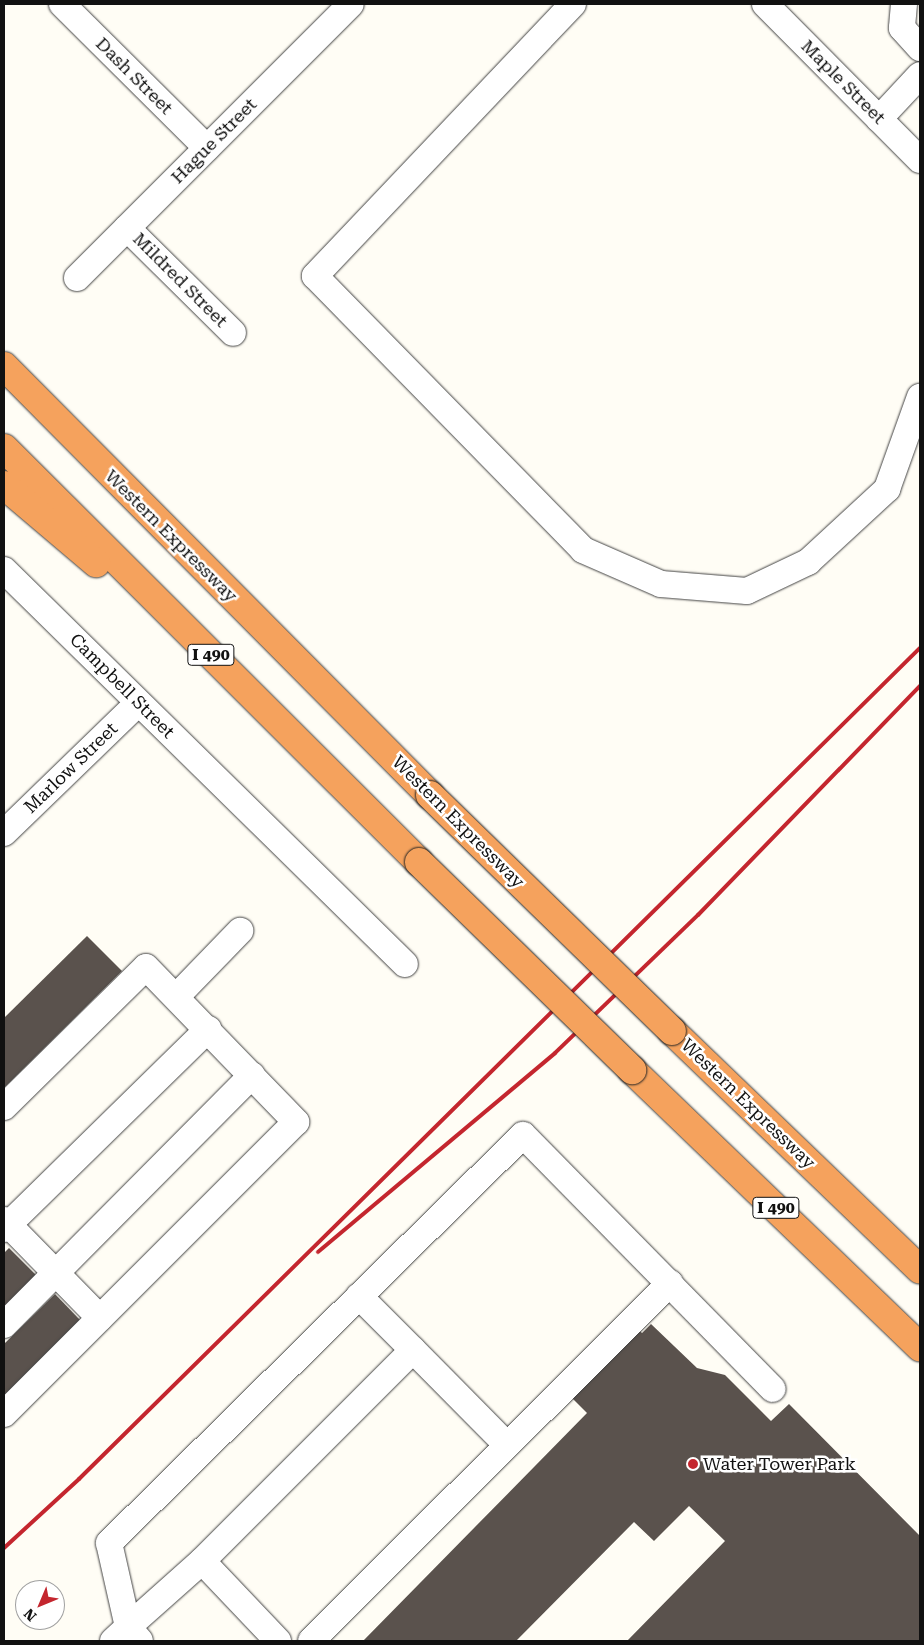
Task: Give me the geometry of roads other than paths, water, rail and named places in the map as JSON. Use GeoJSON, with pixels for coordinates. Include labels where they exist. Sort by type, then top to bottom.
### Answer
{"type":"FeatureCollection","features":[{"type":"Feature","properties":{"kind":"highway"},"geometry":{"type":"LineString","coordinates":[[4,345],[149,514]]}},
{"type":"Feature","properties":{"kind":"highway","name":"Western Expressway"},"geometry":{"type":"LineString","coordinates":[[4,366],[430,795],[920,1270]]}},
{"type":"Feature","properties":{"kind":"highway","name":"I 490"},"geometry":{"type":"LineString","coordinates":[[4,448],[419,862],[920,1347]]}},
{"type":"Feature","properties":{"kind":"highway"},"geometry":{"type":"LineString","coordinates":[[4,485],[283,728]]}},
{"type":"Feature","properties":{"kind":"street","name":"Dash Street"},"geometry":{"type":"LineString","coordinates":[[62,4],[207,148]]}},
{"type":"Feature","properties":{"kind":"street","name":"Hague Street"},"geometry":{"type":"LineString","coordinates":[[77,278],[351,4]]}},
{"type":"Feature","properties":{"kind":"street"},"geometry":{"type":"LineString","coordinates":[[573,4],[315,276],[583,550],[661,584],[747,591],[808,562],[887,490],[920,397]]}},
{"type":"Feature","properties":{"kind":"street","name":"Maple Street"},"geometry":{"type":"LineString","coordinates":[[765,4],[920,160]]}},
{"type":"Feature","properties":{"kind":"street"},"geometry":{"type":"LineString","coordinates":[[904,4],[902,28],[920,48]]}},
{"type":"Feature","properties":{"kind":"street"},"geometry":{"type":"LineString","coordinates":[[879,119],[920,75]]}},
{"type":"Feature","properties":{"kind":"street","name":"Mildred Street"},"geometry":{"type":"LineString","coordinates":[[128,228],[233,332]]}},
{"type":"Feature","properties":{"kind":"street","name":"Campbell Street"},"geometry":{"type":"LineString","coordinates":[[4,570],[405,964]]}},
{"type":"Feature","properties":{"kind":"street","name":"Marlow Street"},"geometry":{"type":"LineString","coordinates":[[4,833],[138,703]]}},
{"type":"Feature","properties":{"kind":"street"},"geometry":{"type":"LineString","coordinates":[[176,996],[240,931]]}},
{"type":"Feature","properties":{"kind":"street"},"geometry":{"type":"LineString","coordinates":[[4,1107],[146,967],[296,1122],[4,1414]]}},
{"type":"Feature","properties":{"kind":"street"},"geometry":{"type":"LineString","coordinates":[[100,1318],[56,1272],[5,1224],[208,1029]]}},
{"type":"Feature","properties":{"kind":"street"},"geometry":{"type":"LineString","coordinates":[[4,1325],[252,1075]]}},
{"type":"Feature","properties":{"kind":"street"},"geometry":{"type":"LineString","coordinates":[[127,1637],[109,1544],[523,1135],[773,1388]]}},
{"type":"Feature","properties":{"kind":"street"},"geometry":{"type":"LineString","coordinates":[[311,1641],[506,1444],[670,1283]]}},
{"type":"Feature","properties":{"kind":"street"},"geometry":{"type":"LineString","coordinates":[[359,1296],[506,1444]]}},
{"type":"Feature","properties":{"kind":"street"},"geometry":{"type":"LineString","coordinates":[[127,1637],[413,1350]]}},
{"type":"Feature","properties":{"kind":"street"},"geometry":{"type":"LineString","coordinates":[[202,1562],[278,1641]]}},
{"type":"Feature","properties":{"kind":"railway"},"geometry":{"type":"LineString","coordinates":[[4,1548],[79,1479],[920,648]]}},
{"type":"Feature","properties":{"kind":"railway"},"geometry":{"type":"LineString","coordinates":[[318,1252],[555,1053],[698,915],[920,686]]}},
{"type":"Feature","properties":{"kind":"place","name":"Water Tower Park"},"geometry":{"type":"Point","coordinates":[693,1464]}}]}
